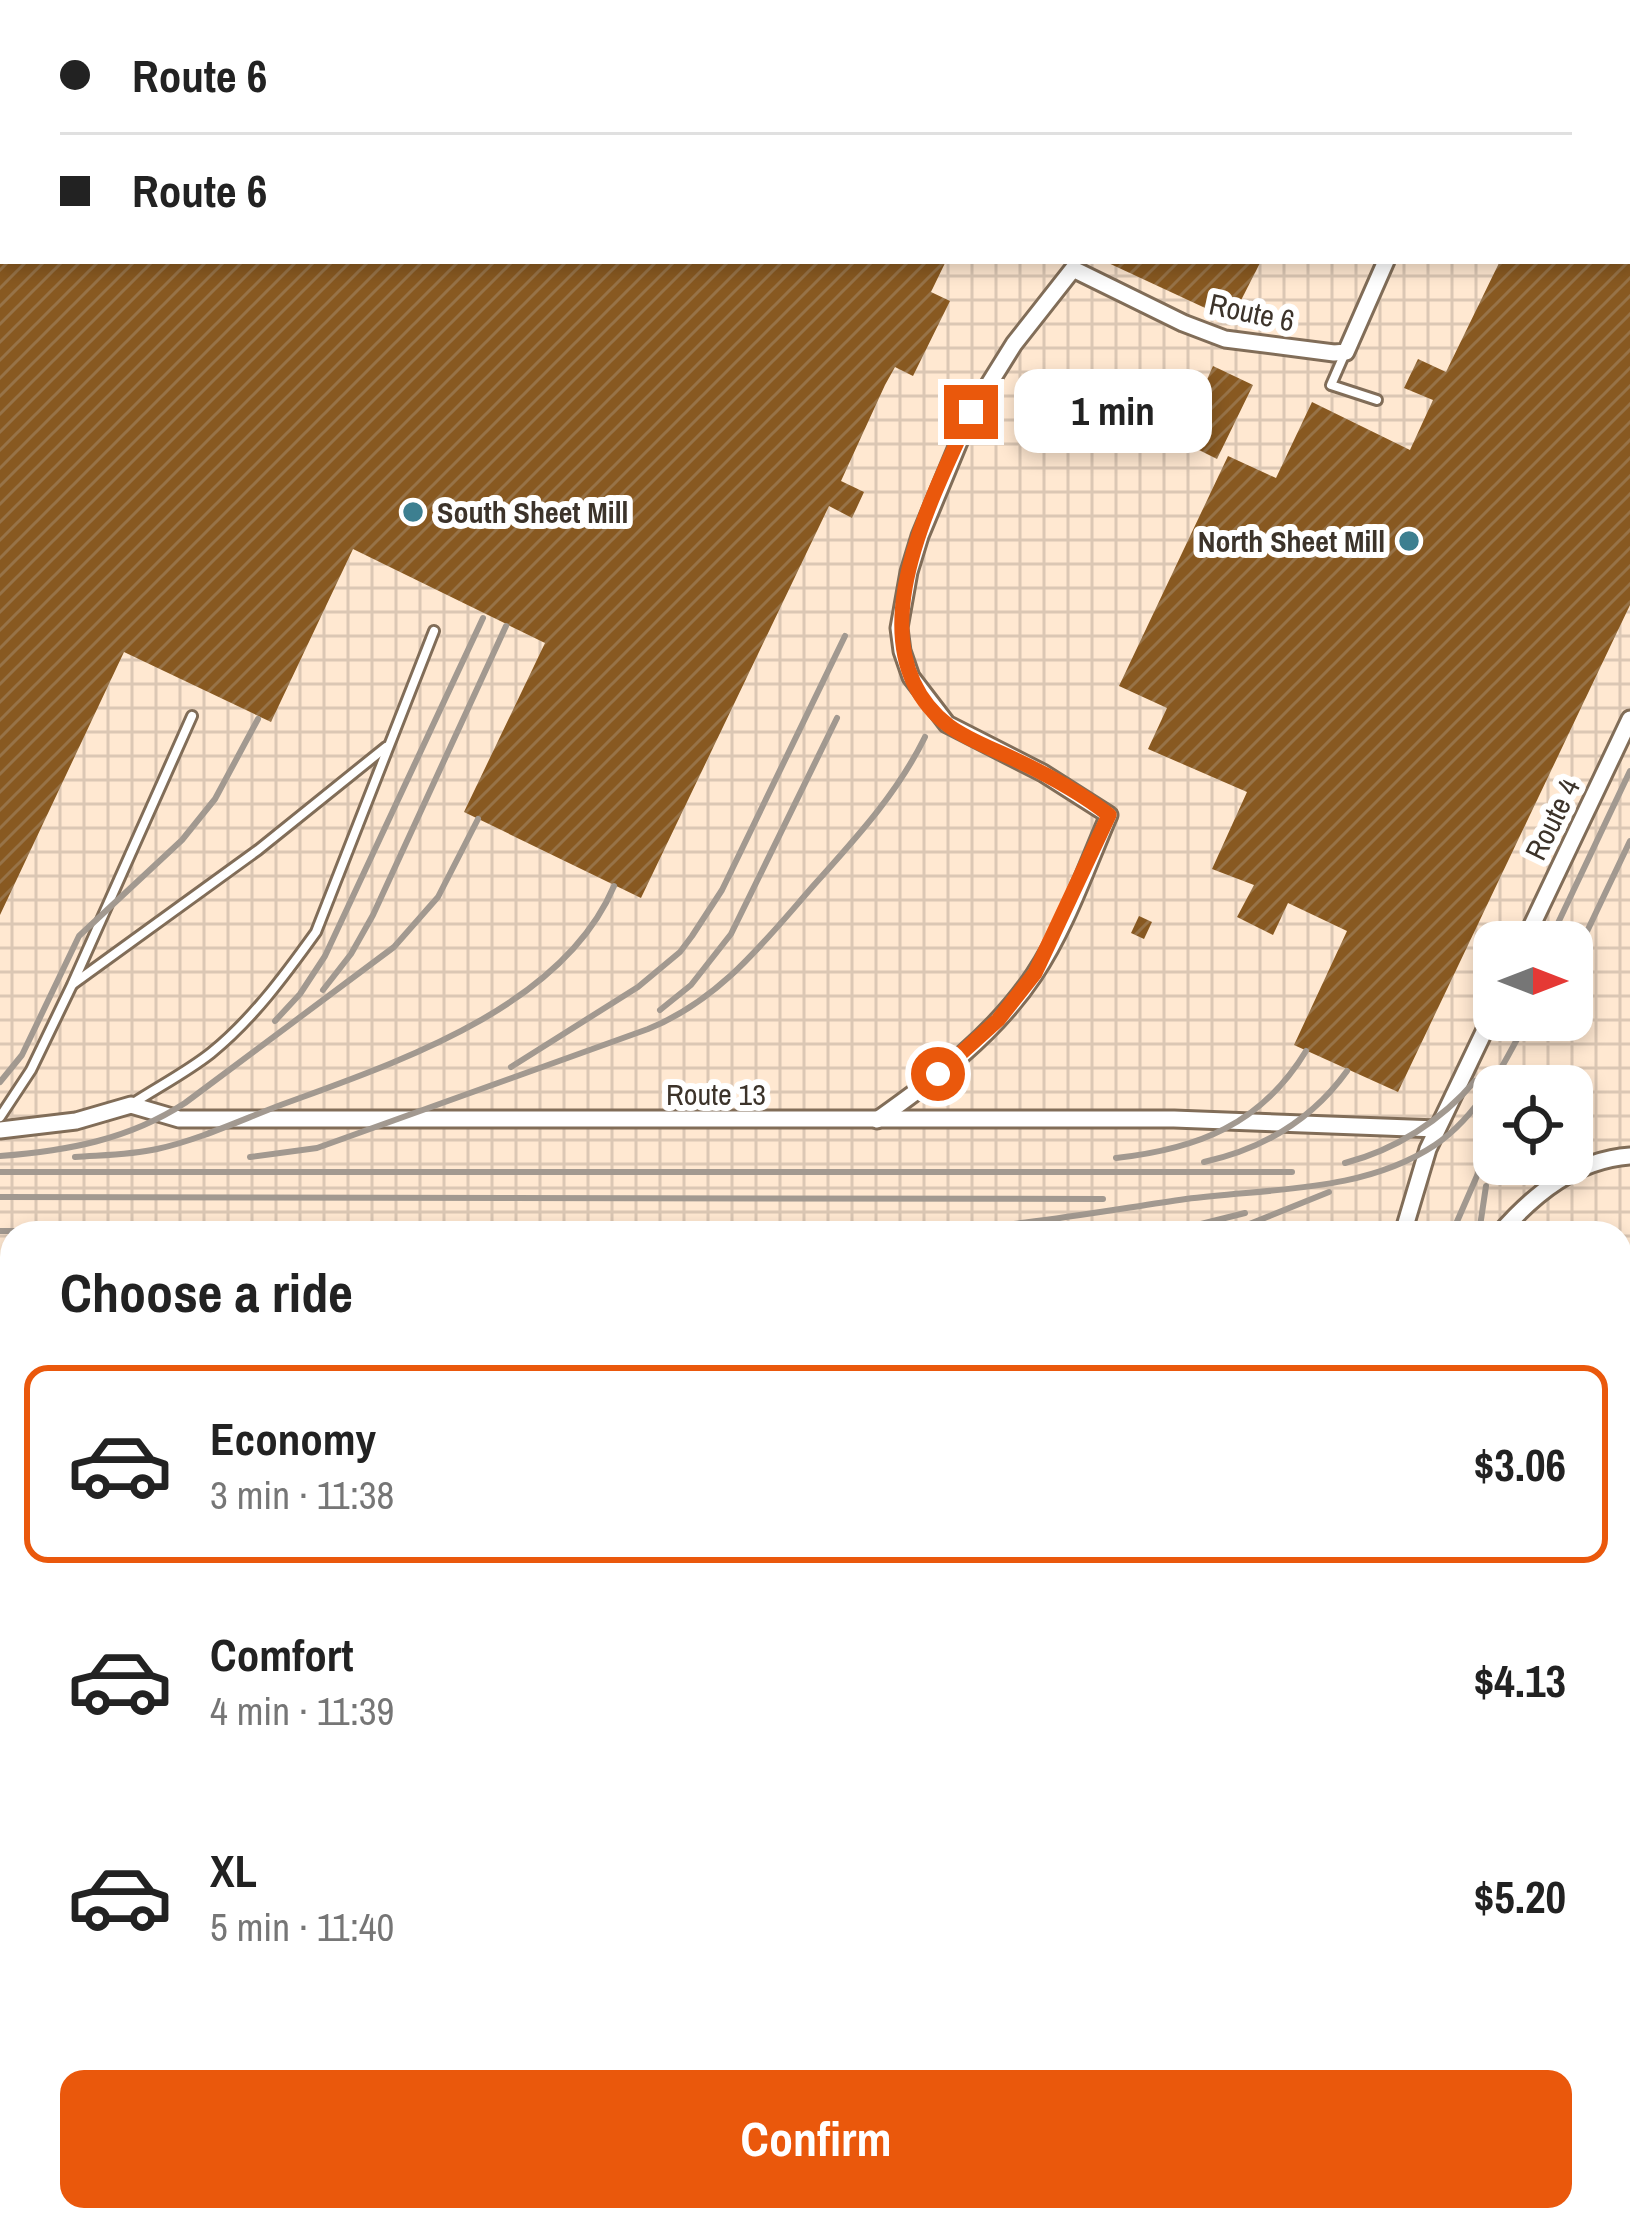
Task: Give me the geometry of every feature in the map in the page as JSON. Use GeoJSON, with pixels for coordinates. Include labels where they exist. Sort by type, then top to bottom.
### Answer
{"type":"FeatureCollection","features":[{"type":"Feature","properties":{"kind":"street"},"geometry":{"type":"LineString","coordinates":[[1346,352],[1385,264]]}},
{"type":"Feature","properties":{"kind":"street","name":"Route 6"},"geometry":{"type":"LineString","coordinates":[[877,1120],[970,1048],[1026,986],[1052,942],[1109,815],[1043,773],[947,724],[911,677],[902,652],[899,628],[909,572],[971,412],[1014,344],[1075,265],[1165,315],[1225,339],[1346,352]]}},
{"type":"Feature","properties":{"kind":"street","name":"Route 4"},"geometry":{"type":"LineString","coordinates":[[1534,921],[1630,719]]}},
{"type":"Feature","properties":{"kind":"street"},"geometry":{"type":"LineString","coordinates":[[1407,1221],[1437,1129],[1479,1041]]}},
{"type":"Feature","properties":{"kind":"street","name":"Route 13"},"geometry":{"type":"LineString","coordinates":[[0,1130],[76,1121],[131,1105],[179,1119],[1229,1119],[1437,1129]]}},
{"type":"Feature","properties":{"kind":"street"},"geometry":{"type":"LineString","coordinates":[[1510,1221],[1528,1201],[1597,1158],[1630,1156]]}},
{"type":"Feature","properties":{"kind":"lane"},"geometry":{"type":"LineString","coordinates":[[1346,352],[1331,385],[1377,400]]}},
{"type":"Feature","properties":{"kind":"lane"},"geometry":{"type":"LineString","coordinates":[[131,1105],[209,1055],[254,1011],[316,932],[434,631]]}},
{"type":"Feature","properties":{"kind":"lane"},"geometry":{"type":"LineString","coordinates":[[0,1117],[31,1070],[72,985],[192,716]]}},
{"type":"Feature","properties":{"kind":"lane"},"geometry":{"type":"LineString","coordinates":[[72,985],[258,850],[390,744]]}},
{"type":"Feature","properties":{"kind":"shaded area"},"geometry":{"type":"Polygon","coordinates":[[[0,264],[1630,264],[1630,1221],[0,1221],[0,264]]]}},
{"type":"Feature","properties":{"kind":"building","name":"South Sheet Mill"},"geometry":{"type":"Polygon","coordinates":[[[0,264],[945,264],[931,292],[950,301],[913,376],[895,367],[841,481],[864,492],[852,518],[829,506],[641,898],[464,812],[545,643],[353,549],[271,722],[124,652],[0,915],[0,264]]]}},
{"type":"Feature","properties":{"kind":"building"},"geometry":{"type":"Polygon","coordinates":[[[1110,264],[1259,264],[1231,320],[1110,264]]]}},
{"type":"Feature","properties":{"kind":"building","name":"North Sheet Mill"},"geometry":{"type":"Polygon","coordinates":[[[1499,264],[1630,264],[1630,605],[1479,921],[1473,921],[1473,935],[1398,1092],[1294,1045],[1347,931],[1288,903],[1273,935],[1237,917],[1254,885],[1212,869],[1247,792],[1148,749],[1167,708],[1119,686],[1228,456],[1276,478],[1312,402],[1410,450],[1433,400],[1404,388],[1418,359],[1446,372],[1499,264]]]}},
{"type":"Feature","properties":{"kind":"building"},"geometry":{"type":"Polygon","coordinates":[[[1213,366],[1253,385],[1217,459],[1179,440],[1192,388],[1206,382],[1213,366]]]}},
{"type":"Feature","properties":{"kind":"building"},"geometry":{"type":"Polygon","coordinates":[[[1139,916],[1152,922],[1144,939],[1131,933],[1139,916]]]}},
{"type":"Feature","properties":{"kind":"railway"},"geometry":{"type":"LineString","coordinates":[[275,1021],[325,956],[483,618]]}},
{"type":"Feature","properties":{"kind":"railway"},"geometry":{"type":"LineString","coordinates":[[323,990],[373,915],[506,626]]}},
{"type":"Feature","properties":{"kind":"railway"},"geometry":{"type":"LineString","coordinates":[[511,1067],[638,987],[680,952],[722,890],[845,636]]}},
{"type":"Feature","properties":{"kind":"railway"},"geometry":{"type":"LineString","coordinates":[[660,1010],[691,985],[731,934],[837,718]]}},
{"type":"Feature","properties":{"kind":"railway"},"geometry":{"type":"LineString","coordinates":[[0,1082],[22,1055],[79,936],[182,840],[215,799],[258,719]]}},
{"type":"Feature","properties":{"kind":"railway"},"geometry":{"type":"LineString","coordinates":[[250,1157],[317,1148],[674,1017],[719,986],[758,948],[860,833],[902,778],[925,737]]}},
{"type":"Feature","properties":{"kind":"railway"},"geometry":{"type":"LineString","coordinates":[[1559,921],[1630,771]]}},
{"type":"Feature","properties":{"kind":"railway"},"geometry":{"type":"LineString","coordinates":[[0,1156],[96,1141],[141,1126],[185,1103],[394,947],[438,897],[478,819]]}},
{"type":"Feature","properties":{"kind":"railway"},"geometry":{"type":"LineString","coordinates":[[1592,921],[1630,841]]}},
{"type":"Feature","properties":{"kind":"railway"},"geometry":{"type":"LineString","coordinates":[[75,1157],[137,1152],[188,1141],[373,1071],[470,1026],[556,966],[589,929],[614,886]]}},
{"type":"Feature","properties":{"kind":"railway"},"geometry":{"type":"LineString","coordinates":[[1034,1221],[1315,1186],[1407,1161],[1464,1120],[1516,1041]]}},
{"type":"Feature","properties":{"kind":"railway"},"geometry":{"type":"LineString","coordinates":[[1116,1158],[1174,1148],[1224,1129],[1269,1098],[1306,1051]]}},
{"type":"Feature","properties":{"kind":"railway"},"geometry":{"type":"LineString","coordinates":[[1204,1162],[1284,1130],[1318,1104],[1347,1071]]}},
{"type":"Feature","properties":{"kind":"railway"},"geometry":{"type":"LineString","coordinates":[[1345,1163],[1416,1132],[1473,1083]]}},
{"type":"Feature","properties":{"kind":"railway"},"geometry":{"type":"LineString","coordinates":[[0,1172],[1292,1172]]}},
{"type":"Feature","properties":{"kind":"railway"},"geometry":{"type":"LineString","coordinates":[[1457,1221],[1473,1185]]}},
{"type":"Feature","properties":{"kind":"railway"},"geometry":{"type":"LineString","coordinates":[[1481,1221],[1486,1186]]}},
{"type":"Feature","properties":{"kind":"railway"},"geometry":{"type":"LineString","coordinates":[[1257,1221],[1329,1192]]}},
{"type":"Feature","properties":{"kind":"railway"},"geometry":{"type":"LineString","coordinates":[[0,1197],[1103,1199]]}},
{"type":"Feature","properties":{"kind":"railway"},"geometry":{"type":"LineString","coordinates":[[1213,1221],[1245,1213]]}},
{"type":"Feature","properties":{"kind":"place","name":"South Sheet Mill"},"geometry":{"type":"Point","coordinates":[413,512]}},
{"type":"Feature","properties":{"kind":"place","name":"North Sheet Mill"},"geometry":{"type":"Point","coordinates":[1409,541]}},
{"type":"Feature","properties":{"kind":"route"},"geometry":{"type":"LineString","coordinates":[[938,1074],[998,1020],[1035,973],[1109,815],[1043,773],[947,724],[922,696],[902,652],[899,628],[909,572],[971,412]]}}]}
